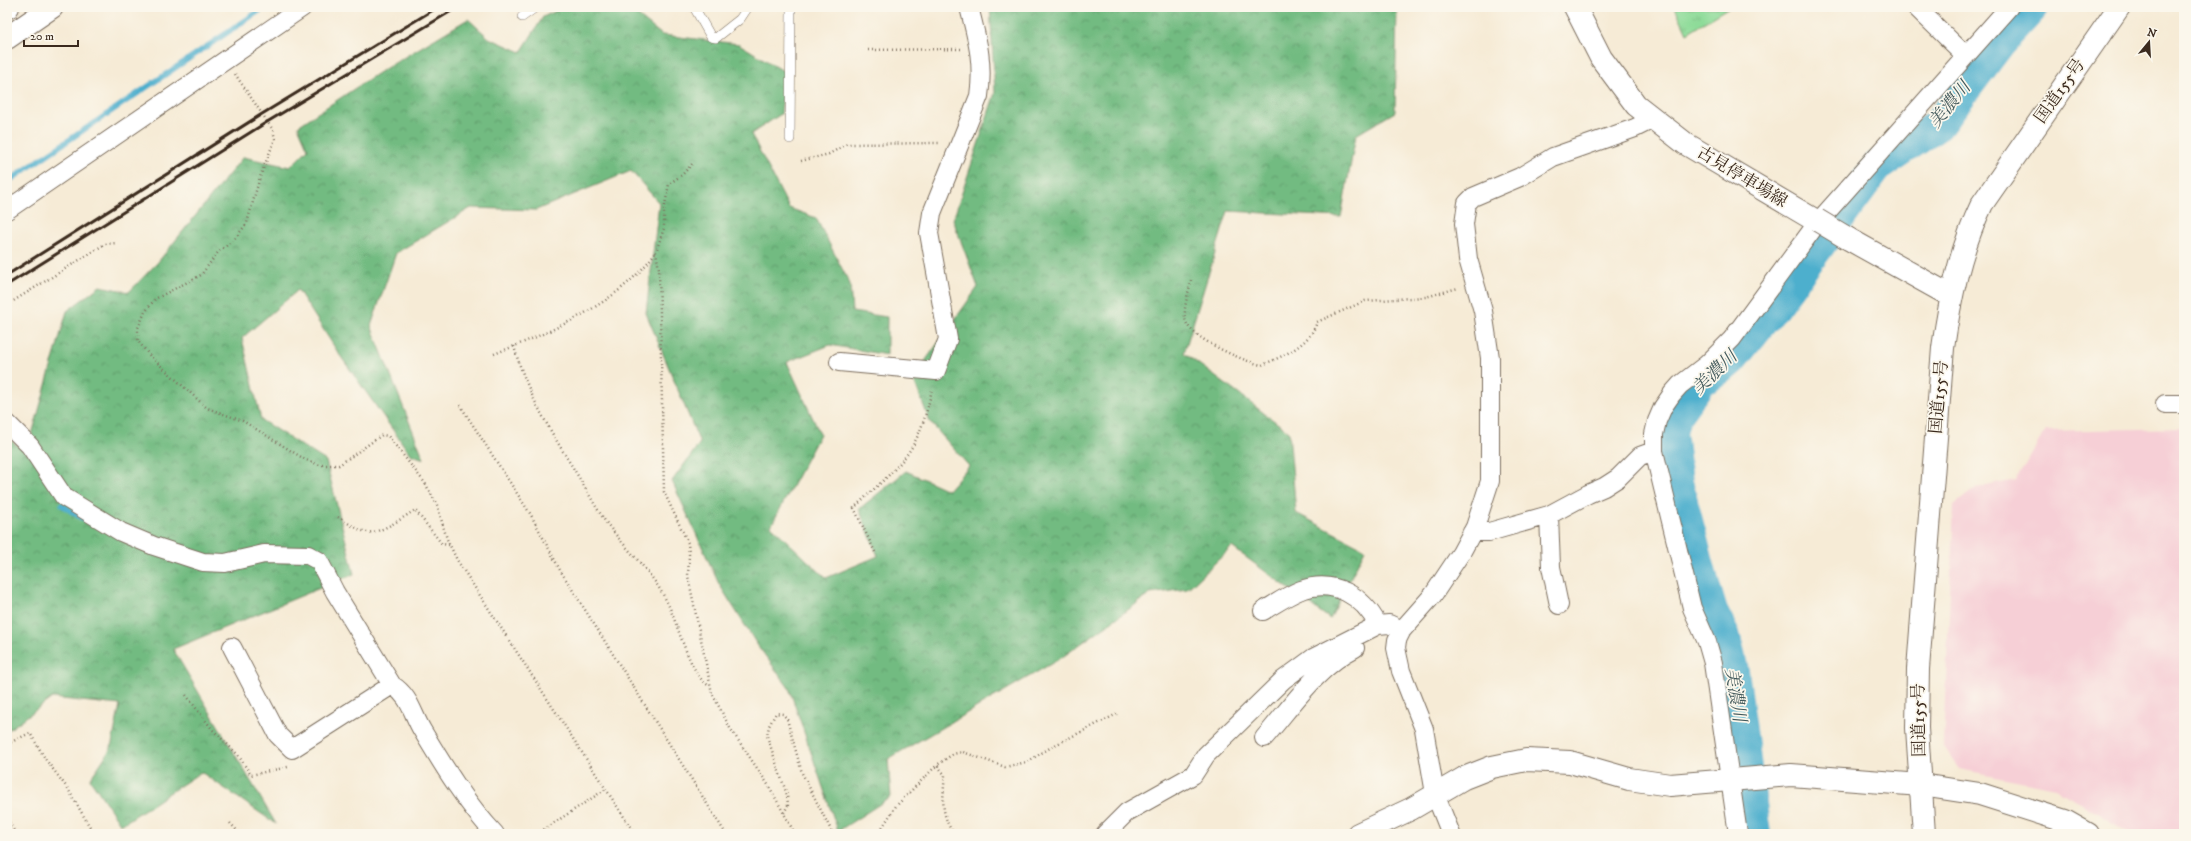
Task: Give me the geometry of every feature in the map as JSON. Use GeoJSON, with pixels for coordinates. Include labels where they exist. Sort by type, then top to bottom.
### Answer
{"type":"FeatureCollection","features":[{"type":"Feature","properties":{"kind":"main road"},"geometry":{"type":"LineString","coordinates":[[7,38],[52,7]]}},
{"type":"Feature","properties":{"kind":"main road","name":"古見停車場線"},"geometry":{"type":"LineString","coordinates":[[1575,7],[1604,64],[1636,105],[1686,144],[1847,238],[1951,296]]}},
{"type":"Feature","properties":{"kind":"main road","name":"国道155号"},"geometry":{"type":"LineString","coordinates":[[1924,834],[1917,728],[1918,669],[1942,364],[1951,296],[1970,230],[1982,204],[2119,7]]}},
{"type":"Feature","properties":{"kind":"main road"},"geometry":{"type":"LineString","coordinates":[[1358,834],[1411,809],[1464,778],[1492,767],[1526,760],[1570,762],[1629,779],[1670,785],[1791,775],[1921,785],[1980,794],[2065,821],[2088,834]]}},
{"type":"Feature","properties":{"kind":"street"},"geometry":{"type":"LineString","coordinates":[[7,210],[225,59],[303,7]]}},
{"type":"Feature","properties":{"kind":"street"},"geometry":{"type":"LineString","coordinates":[[839,362],[936,371],[948,338],[929,233],[932,213],[979,96],[981,78],[980,49],[968,7]]}},
{"type":"Feature","properties":{"kind":"street"},"geometry":{"type":"LineString","coordinates":[[1916,7],[1965,55]]}},
{"type":"Feature","properties":{"kind":"street"},"geometry":{"type":"LineString","coordinates":[[1738,834],[1713,663],[1707,642],[1692,608],[1654,451],[1654,434],[1657,422],[1663,407],[1680,385],[1706,366],[1732,339],[1818,221],[2009,7]]}},
{"type":"Feature","properties":{"kind":"street"},"geometry":{"type":"LineString","coordinates":[[1450,834],[1435,794],[1424,729],[1401,671],[1396,648],[1400,635],[1433,596],[1461,553],[1472,532],[1490,481],[1490,358],[1483,311],[1468,259],[1464,224],[1467,203],[1474,196],[1520,177],[1552,157],[1635,128],[1645,123],[1650,116]]}},
{"type":"Feature","properties":{"kind":"street"},"geometry":{"type":"LineString","coordinates":[[2165,404],[2184,404]]}},
{"type":"Feature","properties":{"kind":"street"},"geometry":{"type":"LineString","coordinates":[[7,423],[30,446],[64,497],[122,532],[148,544],[203,562],[225,563],[264,554],[308,555],[319,561],[334,592],[392,685],[402,692],[422,729],[474,812],[495,834]]}},
{"type":"Feature","properties":{"kind":"street"},"geometry":{"type":"LineString","coordinates":[[1472,532],[1489,532],[1549,515],[1588,494],[1604,488],[1618,478],[1640,456],[1654,451]]}},
{"type":"Feature","properties":{"kind":"street"},"geometry":{"type":"LineString","coordinates":[[1549,515],[1551,567],[1559,605]]}},
{"type":"Feature","properties":{"kind":"street"},"geometry":{"type":"LineString","coordinates":[[1263,611],[1301,590],[1323,585],[1336,588],[1353,595],[1366,606],[1378,625]]}},
{"type":"Feature","properties":{"kind":"street"},"geometry":{"type":"LineString","coordinates":[[1105,834],[1132,808],[1171,789],[1193,775],[1206,755],[1283,680],[1312,658],[1378,625],[1389,624],[1400,635]]}},
{"type":"Feature","properties":{"kind":"street"},"geometry":{"type":"LineString","coordinates":[[1264,738],[1307,687],[1343,654],[1366,642],[1388,635],[1400,635]]}},
{"type":"Feature","properties":{"kind":"street"},"geometry":{"type":"LineString","coordinates":[[232,647],[278,735],[292,749],[392,685]]}},
{"type":"Feature","properties":{"kind":"lane"},"geometry":{"type":"LineString","coordinates":[[522,17],[536,7]]}},
{"type":"Feature","properties":{"kind":"lane"},"geometry":{"type":"LineString","coordinates":[[694,7],[711,37],[716,38],[740,19],[748,7]]}},
{"type":"Feature","properties":{"kind":"lane"},"geometry":{"type":"LineString","coordinates":[[790,139],[791,7]]}},
{"type":"Feature","properties":{"kind":"path"},"geometry":{"type":"LineString","coordinates":[[868,50],[980,49]]}},
{"type":"Feature","properties":{"kind":"path"},"geometry":{"type":"LineString","coordinates":[[225,59],[273,130],[275,140],[260,177],[247,223],[234,240],[219,251],[201,274],[156,299],[145,312],[138,328],[138,341],[150,356],[207,408],[243,421],[306,460],[320,465],[339,465],[382,435],[388,436],[424,483],[438,505],[450,545],[457,560],[634,834]]}},
{"type":"Feature","properties":{"kind":"path"},"geometry":{"type":"LineString","coordinates":[[801,161],[829,154],[847,144],[955,142],[959,144]]}},
{"type":"Feature","properties":{"kind":"path"},"geometry":{"type":"LineString","coordinates":[[494,354],[572,321],[608,296],[645,267],[656,252],[664,228],[664,210],[669,184],[683,174],[692,164]]}},
{"type":"Feature","properties":{"kind":"path"},"geometry":{"type":"LineString","coordinates":[[7,305],[104,244],[117,242]]}},
{"type":"Feature","properties":{"kind":"path"},"geometry":{"type":"LineString","coordinates":[[656,252],[659,269],[664,492],[688,543],[689,582],[710,686],[712,693],[730,728],[769,786],[795,834]]}},
{"type":"Feature","properties":{"kind":"path"},"geometry":{"type":"LineString","coordinates":[[1191,280],[1185,312],[1186,322],[1190,328],[1196,335],[1220,348],[1262,365],[1286,355],[1301,344],[1310,335],[1317,322],[1365,301],[1426,297],[1475,284]]}},
{"type":"Feature","properties":{"kind":"path"},"geometry":{"type":"LineString","coordinates":[[514,346],[520,369],[553,435],[606,523],[627,550],[654,580],[666,599],[675,616],[690,660],[699,676],[706,685],[710,686]]}},
{"type":"Feature","properties":{"kind":"path"},"geometry":{"type":"LineString","coordinates":[[875,552],[854,508],[912,448],[930,402],[936,371]]}},
{"type":"Feature","properties":{"kind":"path"},"geometry":{"type":"LineString","coordinates":[[460,405],[531,515],[560,570],[726,834]]}},
{"type":"Feature","properties":{"kind":"path"},"geometry":{"type":"LineString","coordinates":[[338,517],[363,531],[370,533],[379,531],[415,510],[442,544],[450,545]]}},
{"type":"Feature","properties":{"kind":"path"},"geometry":{"type":"LineString","coordinates":[[186,695],[212,729],[238,755],[251,775],[291,766],[292,749]]}},
{"type":"Feature","properties":{"kind":"path"},"geometry":{"type":"LineString","coordinates":[[784,813],[788,805],[787,795],[767,736],[769,726],[776,713],[783,714],[787,719],[802,773],[833,834]]}},
{"type":"Feature","properties":{"kind":"path"},"geometry":{"type":"LineString","coordinates":[[878,834],[896,806],[937,765],[953,754],[963,752],[1005,767],[1027,762],[1054,746],[1117,714]]}},
{"type":"Feature","properties":{"kind":"path"},"geometry":{"type":"LineString","coordinates":[[7,744],[30,734],[68,789],[94,834]]}},
{"type":"Feature","properties":{"kind":"path"},"geometry":{"type":"LineString","coordinates":[[937,765],[945,775],[942,808],[949,828],[954,834]]}},
{"type":"Feature","properties":{"kind":"path"},"geometry":{"type":"LineString","coordinates":[[537,834],[606,789]]}},
{"type":"Feature","properties":{"kind":"path"},"geometry":{"type":"LineString","coordinates":[[7,819],[16,834]]}},
{"type":"Feature","properties":{"kind":"path"},"geometry":{"type":"LineString","coordinates":[[230,823],[240,834]]}},
{"type":"Feature","properties":{"kind":"shaded area"},"geometry":{"type":"Polygon","coordinates":[[[2184,428],[2184,834],[2131,834],[2056,788],[1959,769],[1943,745],[1954,505],[1976,488],[2016,480],[2045,431],[2184,428]]]}},
{"type":"Feature","properties":{"kind":"green space"},"geometry":{"type":"Polygon","coordinates":[[[564,7],[627,7],[662,35],[739,44],[785,72],[781,114],[751,134],[789,208],[816,218],[850,284],[852,312],[887,317],[887,355],[830,345],[787,362],[820,434],[771,526],[826,578],[878,556],[859,509],[906,471],[948,490],[969,466],[930,422],[913,378],[978,287],[953,220],[995,93],[990,7],[1397,7],[1395,112],[1356,135],[1341,217],[1228,211],[1184,353],[1289,432],[1296,513],[1365,549],[1330,619],[1232,547],[1187,589],[1150,594],[1061,658],[888,759],[891,797],[838,831],[789,688],[756,643],[719,584],[672,481],[700,443],[646,313],[659,203],[631,171],[536,210],[471,208],[396,253],[371,326],[424,459],[410,454],[339,354],[298,290],[242,338],[261,420],[326,461],[354,574],[173,649],[276,824],[201,772],[121,825],[90,779],[111,748],[120,705],[52,698],[7,731],[7,438],[27,452],[67,311],[100,286],[129,292],[158,262],[243,157],[290,167],[308,149],[298,126],[378,73],[468,19],[489,38],[521,52],[543,17],[564,7]]]}},
{"type":"Feature","properties":{"kind":"green space"},"geometry":{"type":"Polygon","coordinates":[[[1675,7],[1729,7],[1687,33],[1675,7]]]}},
{"type":"Feature","properties":{"kind":"waterway"},"geometry":{"type":"LineString","coordinates":[[7,182],[265,7]]}},
{"type":"Feature","properties":{"kind":"waterway","name":"美濃川"},"geometry":{"type":"LineString","coordinates":[[1755,834],[1733,671],[1725,638],[1712,612],[1677,482],[1671,432],[1675,416],[1701,381],[1718,371],[1731,360],[1773,308],[1878,166],[1938,125],[1999,44],[2033,7]]}},
{"type":"Feature","properties":{"kind":"waterway"},"geometry":{"type":"LineString","coordinates":[[62,505],[83,519]]}},
{"type":"Feature","properties":{"kind":"railway"},"geometry":{"type":"LineString","coordinates":[[7,275],[262,114],[438,7]]}},
{"type":"Feature","properties":{"kind":"railway"},"geometry":{"type":"LineString","coordinates":[[7,285],[267,122],[458,7]]}}]}
